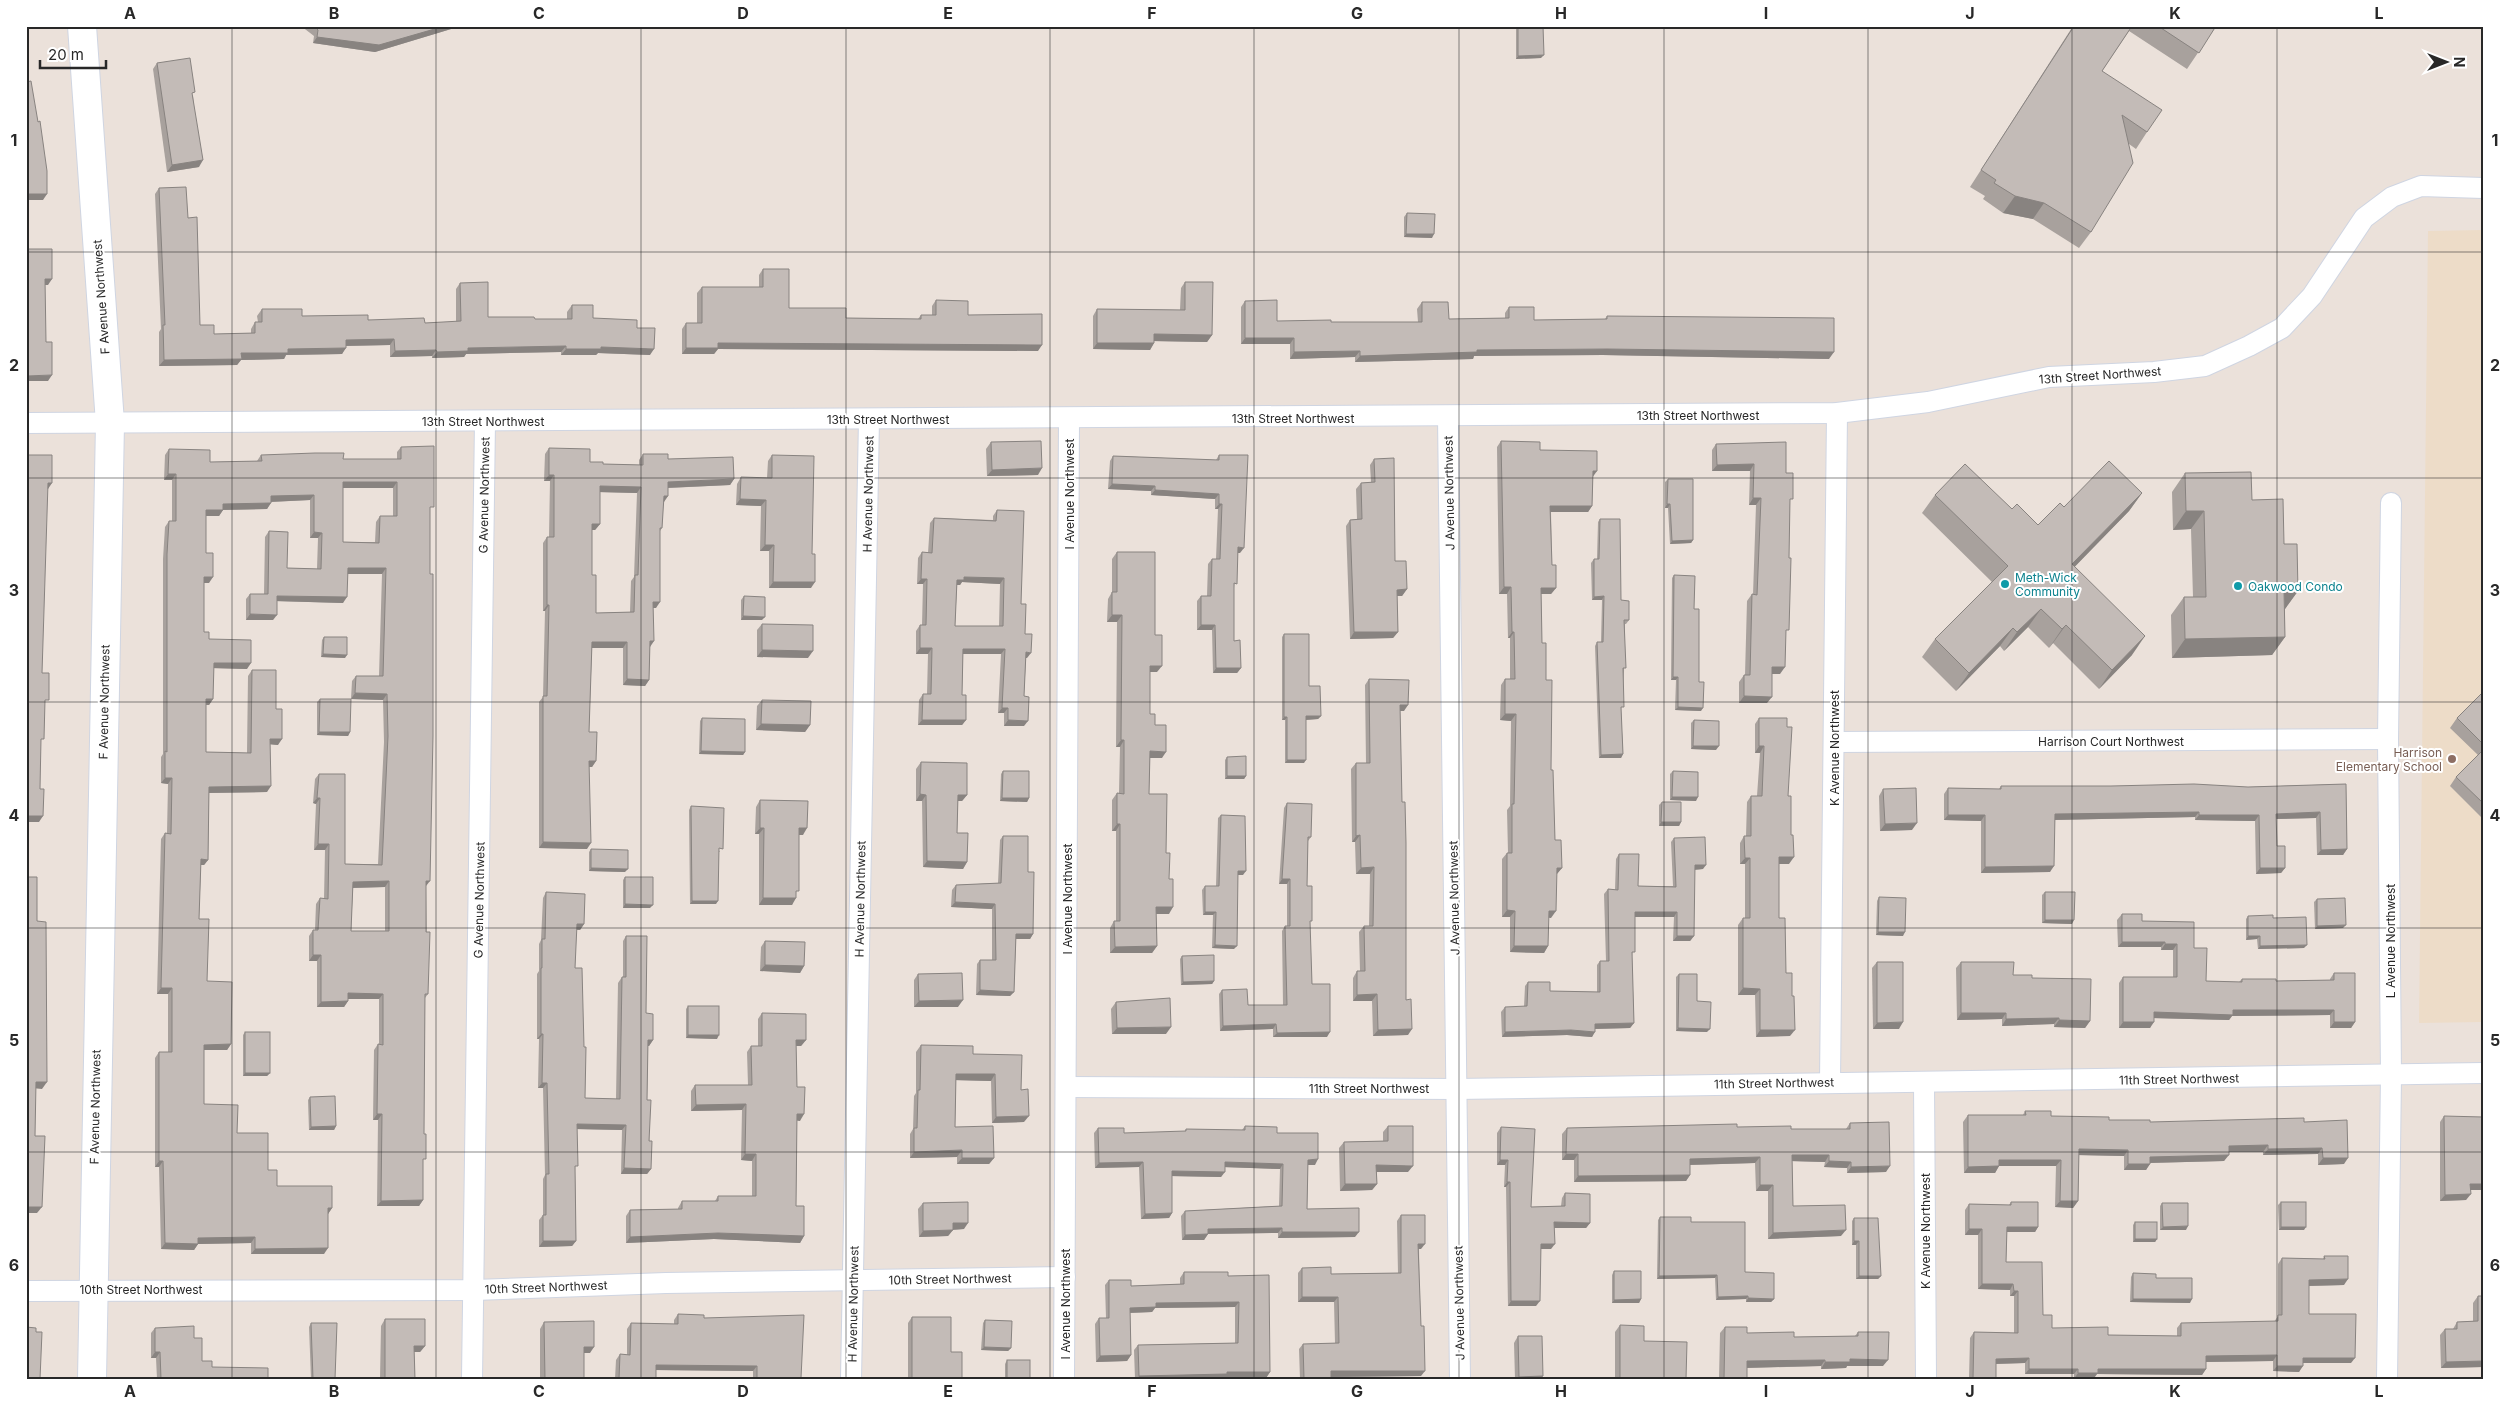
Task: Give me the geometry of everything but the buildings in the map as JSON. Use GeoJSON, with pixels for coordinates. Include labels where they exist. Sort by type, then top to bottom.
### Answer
{"type":"FeatureCollection","features":[{"type":"Feature","properties":{"kind":"main road","name":"F Avenue Northwest"},"geometry":{"type":"LineString","coordinates":[[82,26],[110,423],[92,1289],[92,1379]]}},
{"type":"Feature","properties":{"kind":"street","name":"13th Street Northwest"},"geometry":{"type":"LineString","coordinates":[[26,423],[1448,417],[1836,413],[1928,402],[2049,377],[2154,372],[2205,366],[2249,346],[2282,328],[2312,296],[2364,218],[2392,197],[2421,186],[2483,188]]}},
{"type":"Feature","properties":{"kind":"street","name":"K Avenue Northwest"},"geometry":{"type":"LineString","coordinates":[[1830,1082],[1835,742],[1836,413]]}},
{"type":"Feature","properties":{"kind":"street","name":"J Avenue Northwest"},"geometry":{"type":"LineString","coordinates":[[1448,417],[1460,1379]]}},
{"type":"Feature","properties":{"kind":"street","name":"I Avenue Northwest"},"geometry":{"type":"LineString","coordinates":[[1064,1379],[1070,418]]}},
{"type":"Feature","properties":{"kind":"street","name":"H Avenue Northwest"},"geometry":{"type":"LineString","coordinates":[[851,1379],[869,419]]}},
{"type":"Feature","properties":{"kind":"street","name":"G Avenue Northwest"},"geometry":{"type":"LineString","coordinates":[[472,1379],[485,421]]}},
{"type":"Feature","properties":{"kind":"street","name":"L Avenue Northwest"},"geometry":{"type":"LineString","coordinates":[[2387,1379],[2391,1075],[2388,740],[2391,503]]}},
{"type":"Feature","properties":{"kind":"street","name":"Harrison Court Northwest"},"geometry":{"type":"LineString","coordinates":[[1835,742],[2388,740]]}},
{"type":"Feature","properties":{"kind":"street","name":"11th Street Northwest"},"geometry":{"type":"LineString","coordinates":[[1066,1087],[1456,1089],[2483,1073]]}},
{"type":"Feature","properties":{"kind":"street","name":"K Avenue Northwest"},"geometry":{"type":"LineString","coordinates":[[1924,1083],[1926,1379]]}},
{"type":"Feature","properties":{"kind":"street","name":"10th Street Northwest"},"geometry":{"type":"LineString","coordinates":[[26,1291],[92,1289],[474,1290],[853,1280],[1065,1277]]}},
{"type":"Feature","properties":{"kind":"shaded area","name":"Harrison Elementary School"},"geometry":{"type":"Polygon","coordinates":[[[2483,230],[2483,1022],[2419,1023],[2428,231],[2483,230]]]}},
{"type":"Feature","properties":{"kind":"place","name":"Meth-Wick Community"},"geometry":{"type":"Point","coordinates":[2005,584]}},
{"type":"Feature","properties":{"kind":"place","name":"Oakwood Condo"},"geometry":{"type":"Point","coordinates":[2238,586]}},
{"type":"Feature","properties":{"kind":"place","name":"Harrison Elementary School"},"geometry":{"type":"Point","coordinates":[2452,759]}}]}
